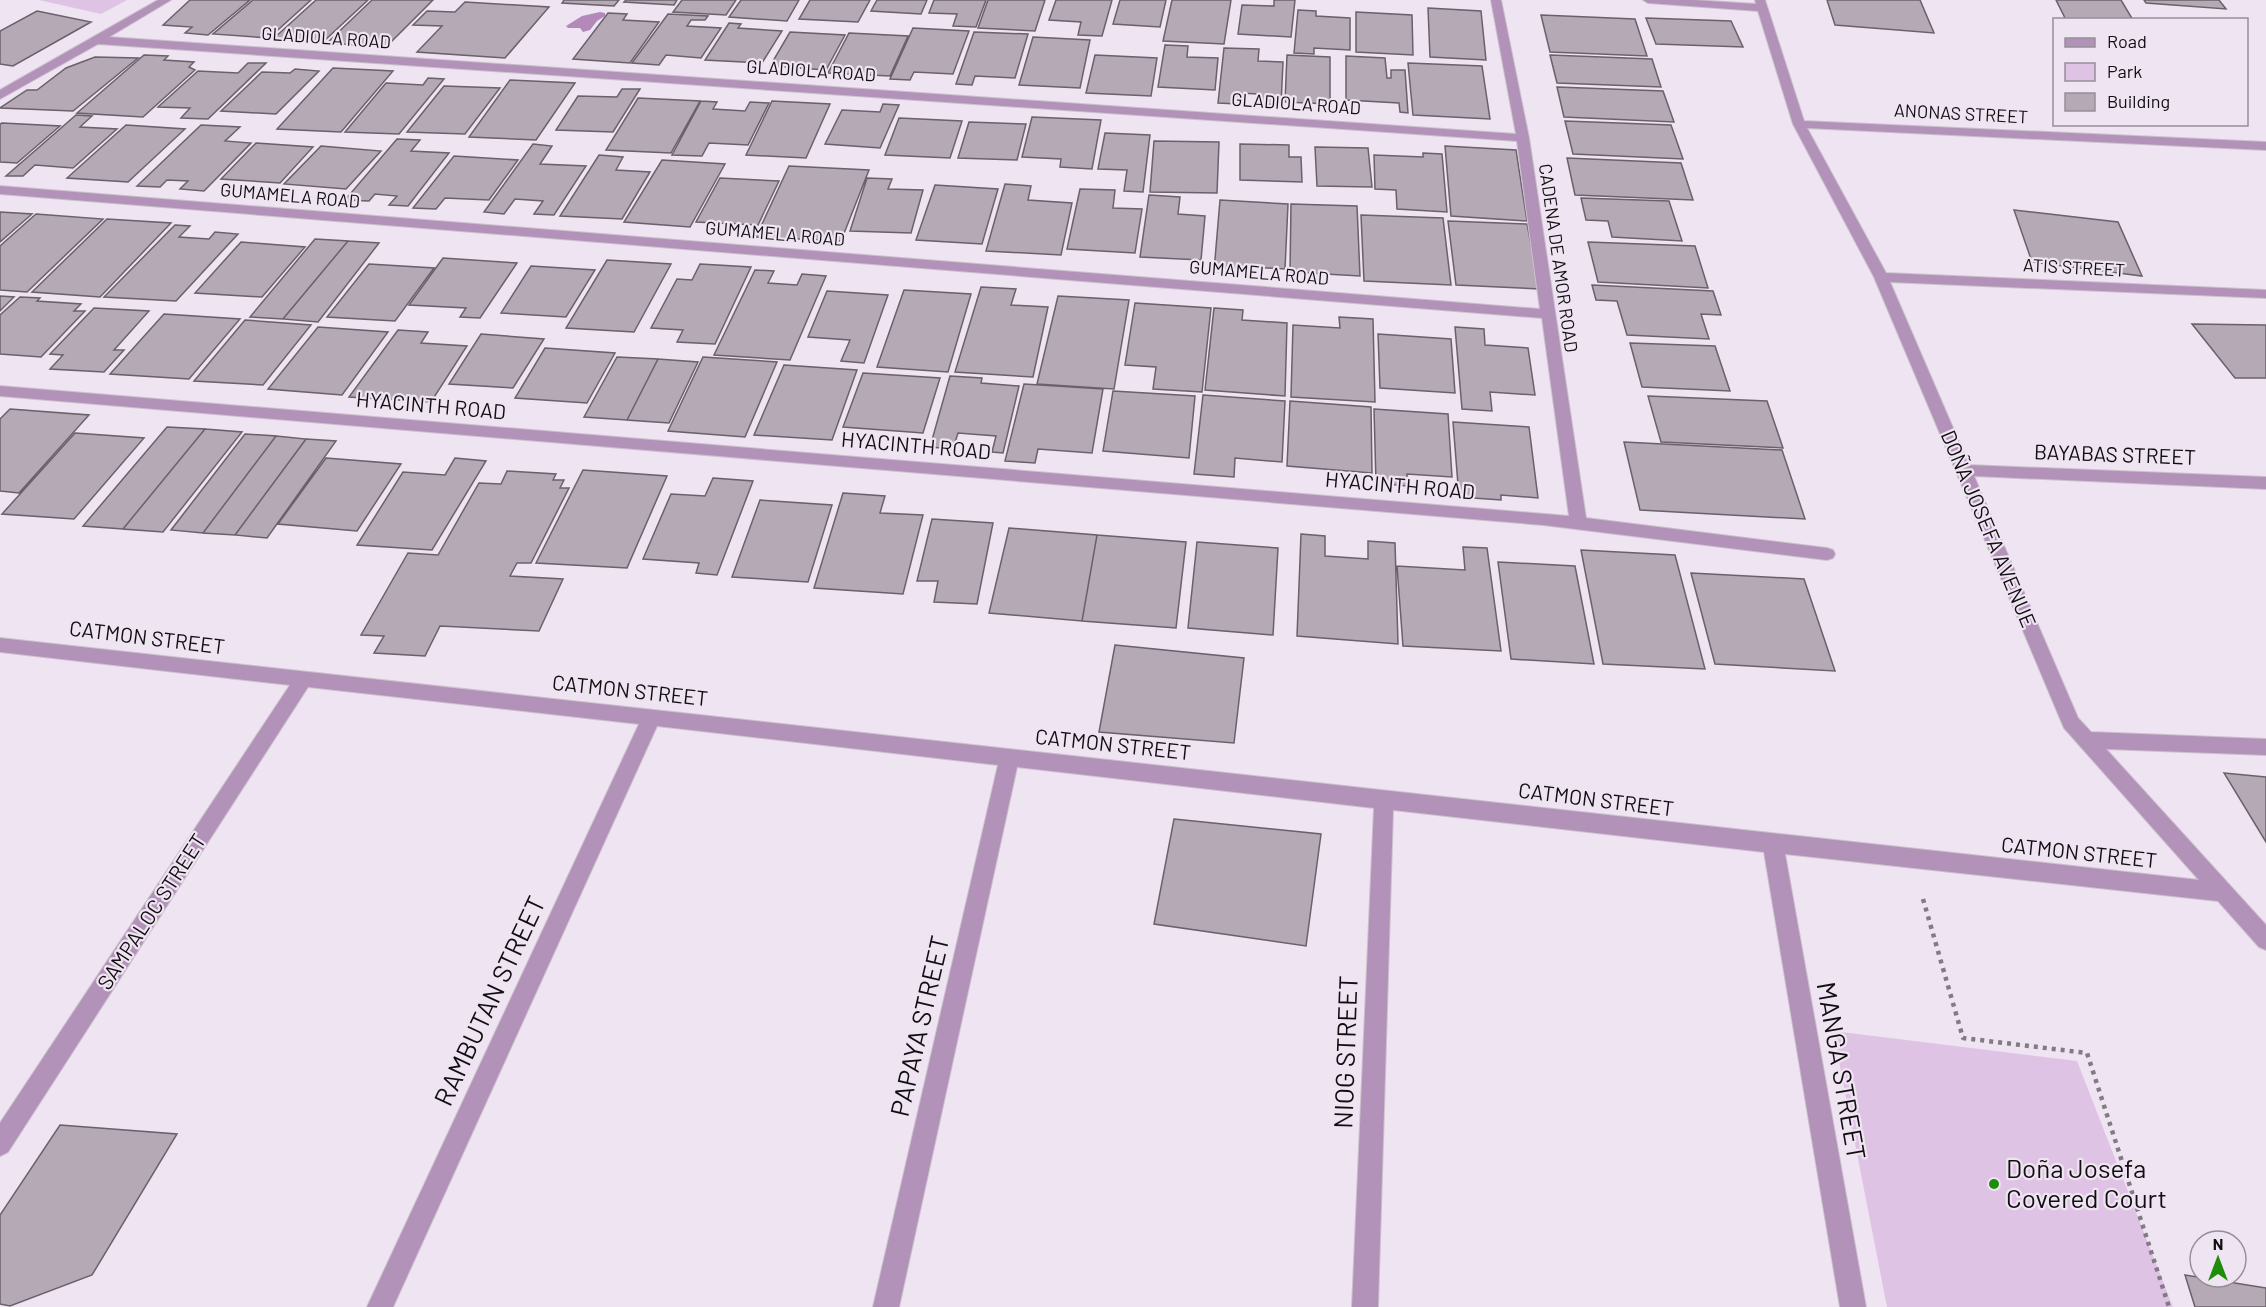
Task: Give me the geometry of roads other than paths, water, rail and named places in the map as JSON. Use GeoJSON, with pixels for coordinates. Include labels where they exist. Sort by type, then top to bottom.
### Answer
{"type":"FeatureCollection","features":[{"type":"Feature","properties":{"kind":"street"},"geometry":{"type":"LineString","coordinates":[[0,95],[166,0]]}},
{"type":"Feature","properties":{"kind":"street","name":"CADENA DE AMOR ROAD"},"geometry":{"type":"LineString","coordinates":[[1496,0],[1523,138],[1578,523]]}},
{"type":"Feature","properties":{"kind":"street"},"geometry":{"type":"LineString","coordinates":[[1648,0],[1761,4]]}},
{"type":"Feature","properties":{"kind":"street","name":"DOÑA JOSEFA AVENUE"},"geometry":{"type":"LineString","coordinates":[[1761,4],[1799,124],[1881,277],[2071,723],[2266,940]]}},
{"type":"Feature","properties":{"kind":"street","name":"GLADIOLA ROAD"},"geometry":{"type":"LineString","coordinates":[[96,40],[1523,138]]}},
{"type":"Feature","properties":{"kind":"street","name":"ANONAS STREET"},"geometry":{"type":"LineString","coordinates":[[1799,124],[2266,146]]}},
{"type":"Feature","properties":{"kind":"street","name":"GUMAMELA ROAD"},"geometry":{"type":"LineString","coordinates":[[0,190],[1547,314]]}},
{"type":"Feature","properties":{"kind":"street","name":"ATIS STREET"},"geometry":{"type":"LineString","coordinates":[[1881,277],[2266,294]]}},
{"type":"Feature","properties":{"kind":"street","name":"HYACINTH ROAD"},"geometry":{"type":"LineString","coordinates":[[0,391],[1578,523],[1827,554]]}},
{"type":"Feature","properties":{"kind":"street","name":"BAYABAS STREET"},"geometry":{"type":"LineString","coordinates":[[1963,470],[2266,483]]}},
{"type":"Feature","properties":{"kind":"street","name":"CATMON STREET"},"geometry":{"type":"LineString","coordinates":[[0,645],[1773,844],[2221,892]]}},
{"type":"Feature","properties":{"kind":"street","name":"SAMPALOC STREET"},"geometry":{"type":"LineString","coordinates":[[0,1144],[303,680]]}},
{"type":"Feature","properties":{"kind":"street","name":"RAMBUTAN STREET"},"geometry":{"type":"LineString","coordinates":[[380,1307],[651,718]]}},
{"type":"Feature","properties":{"kind":"street"},"geometry":{"type":"LineString","coordinates":[[2087,740],[2266,747]]}},
{"type":"Feature","properties":{"kind":"street","name":"PAPAYA STREET"},"geometry":{"type":"LineString","coordinates":[[886,1307],[1009,758]]}},
{"type":"Feature","properties":{"kind":"street","name":"NIOG STREET"},"geometry":{"type":"LineString","coordinates":[[1365,1307],[1384,800]]}},
{"type":"Feature","properties":{"kind":"street","name":"MANGA STREET"},"geometry":{"type":"LineString","coordinates":[[1773,844],[1854,1307]]}},
{"type":"Feature","properties":{"kind":"place","name":"Doña Josefa Covered Court"},"geometry":{"type":"Point","coordinates":[1994,1184]}}]}
